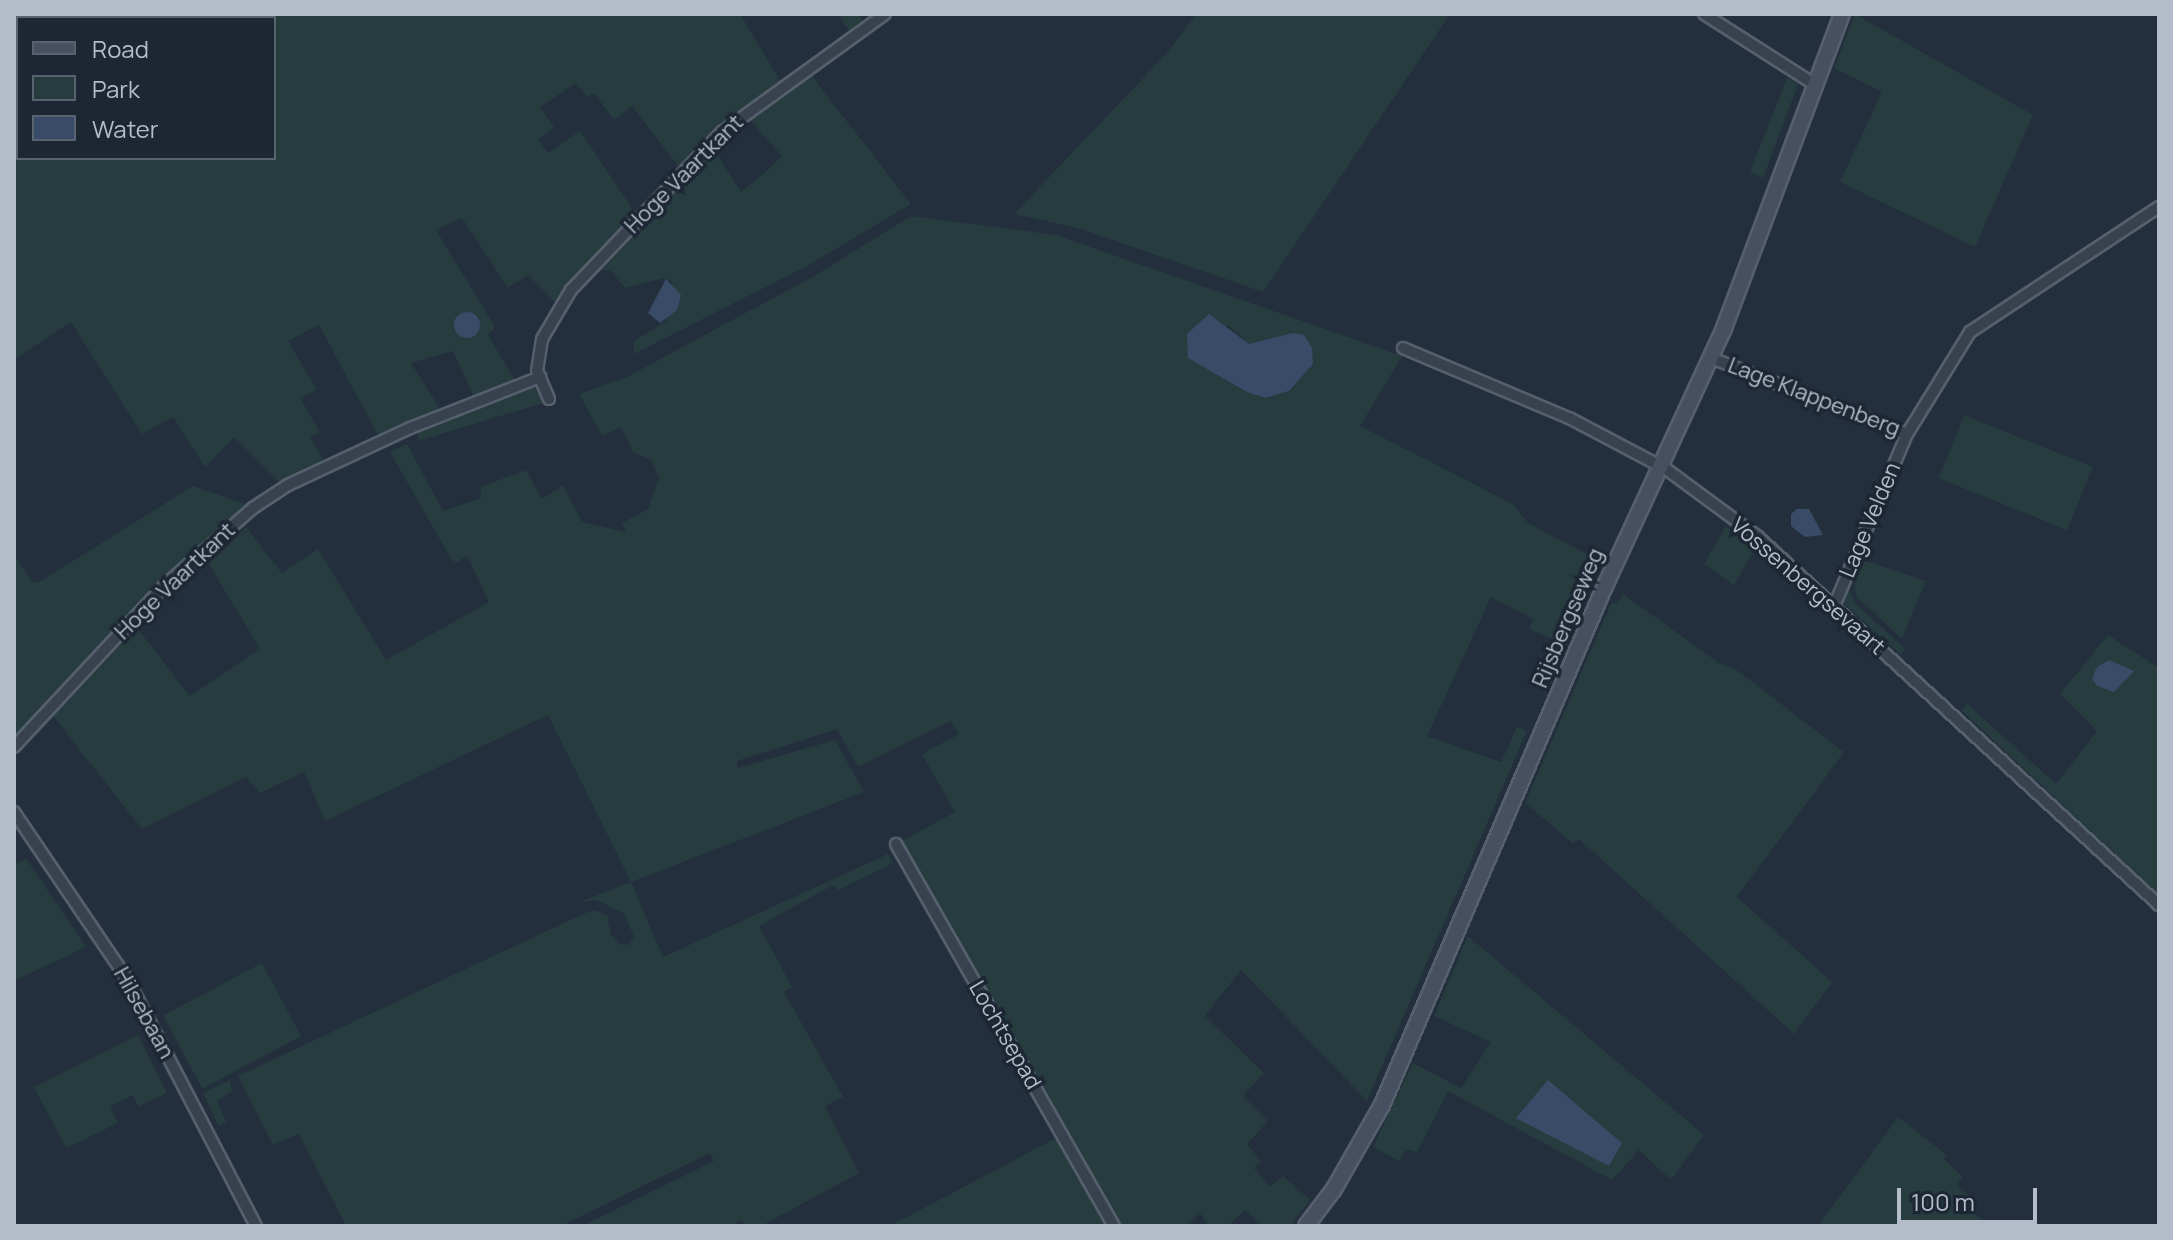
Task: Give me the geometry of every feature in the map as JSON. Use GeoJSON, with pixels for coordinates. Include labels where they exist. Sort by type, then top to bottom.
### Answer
{"type":"FeatureCollection","features":[{"type":"Feature","properties":{"kind":"main road","name":"Rijsbergseweg"},"geometry":{"type":"LineString","coordinates":[[1306,1226],[1343,1175],[1382,1105],[1711,358],[1842,14]]}},
{"type":"Feature","properties":{"kind":"street","name":"Hoge Vaartkant"},"geometry":{"type":"LineString","coordinates":[[549,399],[540,377],[542,339],[555,310],[668,186],[752,107],[885,14]]}},
{"type":"Feature","properties":{"kind":"street"},"geometry":{"type":"LineString","coordinates":[[1704,14],[1814,84]]}},
{"type":"Feature","properties":{"kind":"street","name":"Lage Klappenberg"},"geometry":{"type":"LineString","coordinates":[[1711,358],[1907,434],[1975,327],[2159,207]]}},
{"type":"Feature","properties":{"kind":"street","name":"Vossenbergsevaart"},"geometry":{"type":"LineString","coordinates":[[1403,348],[1571,419],[1661,466],[1757,536],[2159,905]]}},
{"type":"Feature","properties":{"kind":"street","name":"Hoge Vaartkant"},"geometry":{"type":"LineString","coordinates":[[14,747],[165,585],[253,508],[288,485],[410,428],[540,377]]}},
{"type":"Feature","properties":{"kind":"street","name":"Lage Velden"},"geometry":{"type":"LineString","coordinates":[[1834,606],[1907,434]]}},
{"type":"Feature","properties":{"kind":"street","name":"Hilsebaan"},"geometry":{"type":"LineString","coordinates":[[14,812],[129,982],[256,1226]]}},
{"type":"Feature","properties":{"kind":"street","name":"Lochtsepad"},"geometry":{"type":"LineString","coordinates":[[896,844],[1114,1226]]}},
{"type":"Feature","properties":{"kind":"green space"},"geometry":{"type":"Polygon","coordinates":[[[14,14],[740,14],[781,82],[729,119],[679,167],[632,106],[614,120],[594,93],[587,97],[576,83],[540,107],[554,127],[538,139],[548,153],[580,131],[636,214],[555,302],[528,275],[508,288],[462,218],[436,230],[495,327],[488,335],[516,382],[474,397],[453,351],[411,363],[440,409],[378,435],[319,325],[288,341],[317,390],[300,398],[320,432],[310,437],[324,461],[282,485],[234,437],[205,467],[173,417],[142,434],[71,322],[14,360],[14,14]]]}},
{"type":"Feature","properties":{"kind":"green space"},"geometry":{"type":"Polygon","coordinates":[[[838,14],[858,14],[864,23],[850,32],[838,14]]]}},
{"type":"Feature","properties":{"kind":"green space"},"geometry":{"type":"Polygon","coordinates":[[[1196,14],[1450,14],[1263,292],[1078,228],[1014,214],[1166,54],[1196,14]]]}},
{"type":"Feature","properties":{"kind":"green space"},"geometry":{"type":"Polygon","coordinates":[[[1855,14],[2033,115],[1975,247],[1840,182],[1882,92],[1834,68],[1855,14]]]}},
{"type":"Feature","properties":{"kind":"green space"},"geometry":{"type":"Polygon","coordinates":[[[811,75],[911,204],[807,266],[634,354],[634,341],[666,321],[672,281],[663,278],[625,288],[611,271],[602,270],[714,150],[741,192],[769,169],[782,156],[750,120],[811,75]]]}},
{"type":"Feature","properties":{"kind":"green space"},"geometry":{"type":"Polygon","coordinates":[[[1787,78],[1798,84],[1763,178],[1750,172],[1787,78]]]}},
{"type":"Feature","properties":{"kind":"green space"},"geometry":{"type":"Polygon","coordinates":[[[911,216],[1056,235],[1402,356],[1360,426],[1513,504],[1528,523],[1594,558],[1586,584],[1589,590],[1565,644],[1529,629],[1533,619],[1491,597],[1427,736],[1501,762],[1517,727],[1527,731],[1367,1101],[1241,970],[1205,1016],[1264,1073],[1243,1096],[1268,1121],[1247,1144],[1261,1161],[1254,1168],[1270,1187],[1283,1176],[1310,1200],[1290,1226],[1263,1226],[1245,1210],[1228,1226],[1209,1226],[1200,1213],[1187,1226],[1116,1226],[900,842],[955,812],[922,754],[959,734],[951,721],[858,767],[837,729],[737,761],[738,768],[835,740],[864,792],[631,882],[548,715],[325,821],[304,772],[260,793],[246,777],[142,829],[53,716],[137,628],[190,696],[260,649],[207,561],[246,527],[282,573],[318,549],[386,660],[489,602],[467,556],[454,564],[390,452],[407,444],[443,511],[481,498],[481,487],[526,470],[542,499],[563,485],[582,522],[626,532],[622,523],[648,509],[659,478],[651,460],[634,453],[621,427],[602,436],[579,394],[627,377],[816,275],[911,216]],[[1227,324],[1223,377],[1264,398],[1289,391],[1293,333],[1249,344],[1227,324]]]}},
{"type":"Feature","properties":{"kind":"green space"},"geometry":{"type":"Polygon","coordinates":[[[541,381],[550,401],[418,441],[418,431],[541,381]]]}},
{"type":"Feature","properties":{"kind":"green space"},"geometry":{"type":"Polygon","coordinates":[[[1964,415],[2093,467],[2067,530],[1939,478],[1964,415]]]}},
{"type":"Feature","properties":{"kind":"green space"},"geometry":{"type":"Polygon","coordinates":[[[193,486],[250,506],[143,600],[14,738],[14,555],[33,583],[41,581],[193,486]]]}},
{"type":"Feature","properties":{"kind":"green space"},"geometry":{"type":"Polygon","coordinates":[[[1726,526],[1755,549],[1734,585],[1704,564],[1726,526]]]}},
{"type":"Feature","properties":{"kind":"green space"},"geometry":{"type":"Polygon","coordinates":[[[1863,560],[1926,581],[1902,639],[1856,596],[1854,583],[1863,560]]]}},
{"type":"Feature","properties":{"kind":"green space"},"geometry":{"type":"Polygon","coordinates":[[[1848,587],[1855,603],[1906,650],[1900,654],[1842,602],[1848,587]]]}},
{"type":"Feature","properties":{"kind":"green space"},"geometry":{"type":"Polygon","coordinates":[[[1623,594],[1719,663],[1738,671],[1844,752],[1737,897],[1832,982],[1794,1034],[1579,839],[1573,843],[1525,803],[1612,602],[1617,604],[1623,594]]]}},
{"type":"Feature","properties":{"kind":"green space"},"geometry":{"type":"Polygon","coordinates":[[[2108,635],[2159,668],[2159,895],[1961,710],[1967,704],[2056,784],[2097,731],[2060,694],[2108,635]]]}},
{"type":"Feature","properties":{"kind":"green space"},"geometry":{"type":"Polygon","coordinates":[[[888,854],[893,863],[838,890],[833,885],[759,926],[792,987],[784,992],[843,1097],[825,1106],[859,1173],[761,1226],[745,1226],[742,1220],[730,1226],[582,1226],[714,1161],[710,1153],[561,1226],[346,1226],[299,1134],[273,1145],[238,1076],[585,913],[595,910],[607,915],[611,935],[619,944],[627,945],[634,937],[624,913],[596,900],[580,902],[631,882],[663,957],[888,854]]]}},
{"type":"Feature","properties":{"kind":"green space"},"geometry":{"type":"Polygon","coordinates":[[[26,858],[86,947],[14,981],[14,866],[26,858]]]}},
{"type":"Feature","properties":{"kind":"green space"},"geometry":{"type":"Polygon","coordinates":[[[1468,936],[1704,1135],[1671,1180],[1639,1150],[1612,1180],[1448,1091],[1417,1152],[1406,1149],[1399,1161],[1373,1147],[1413,1063],[1461,1088],[1491,1042],[1434,1016],[1468,936]],[[1516,1117],[1609,1166],[1622,1142],[1516,1117]]]}},
{"type":"Feature","properties":{"kind":"green space"},"geometry":{"type":"Polygon","coordinates":[[[262,963],[301,1036],[202,1089],[163,1016],[262,963]]]}},
{"type":"Feature","properties":{"kind":"green space"},"geometry":{"type":"Polygon","coordinates":[[[138,1035],[167,1093],[138,1107],[133,1095],[110,1106],[118,1123],[66,1148],[34,1087],[138,1035]]]}},
{"type":"Feature","properties":{"kind":"green space"},"geometry":{"type":"Polygon","coordinates":[[[230,1080],[232,1091],[217,1101],[226,1122],[219,1127],[203,1093],[230,1080]]]}},
{"type":"Feature","properties":{"kind":"green space"},"geometry":{"type":"Polygon","coordinates":[[[1898,1117],[1947,1155],[1944,1159],[1963,1177],[1956,1184],[1974,1200],[1969,1209],[1989,1226],[1818,1226],[1898,1117]]]}},
{"type":"Feature","properties":{"kind":"green space"},"geometry":{"type":"Polygon","coordinates":[[[1058,1137],[1107,1226],[890,1226],[1058,1137]]]}},
{"type":"Feature","properties":{"kind":"water"},"geometry":{"type":"Polygon","coordinates":[[[666,279],[681,295],[677,310],[660,323],[648,313],[666,279]]]}},
{"type":"Feature","properties":{"kind":"water"},"geometry":{"type":"Polygon","coordinates":[[[467,312],[476,316],[480,325],[476,334],[467,338],[458,334],[454,325],[458,316],[467,312]]]}},
{"type":"Feature","properties":{"kind":"water"},"geometry":{"type":"Polygon","coordinates":[[[1209,314],[1249,344],[1293,333],[1304,335],[1312,348],[1313,364],[1289,391],[1265,398],[1247,392],[1188,358],[1187,334],[1209,314]]]}},
{"type":"Feature","properties":{"kind":"water"},"geometry":{"type":"Polygon","coordinates":[[[1797,509],[1809,509],[1823,535],[1805,537],[1791,526],[1791,514],[1797,509]]]}},
{"type":"Feature","properties":{"kind":"water"},"geometry":{"type":"Polygon","coordinates":[[[2109,660],[2134,671],[2114,692],[2097,686],[2092,678],[2097,667],[2109,660]]]}},
{"type":"Feature","properties":{"kind":"water"},"geometry":{"type":"Polygon","coordinates":[[[1548,1080],[1622,1143],[1609,1166],[1516,1118],[1548,1080]]]}}]}
